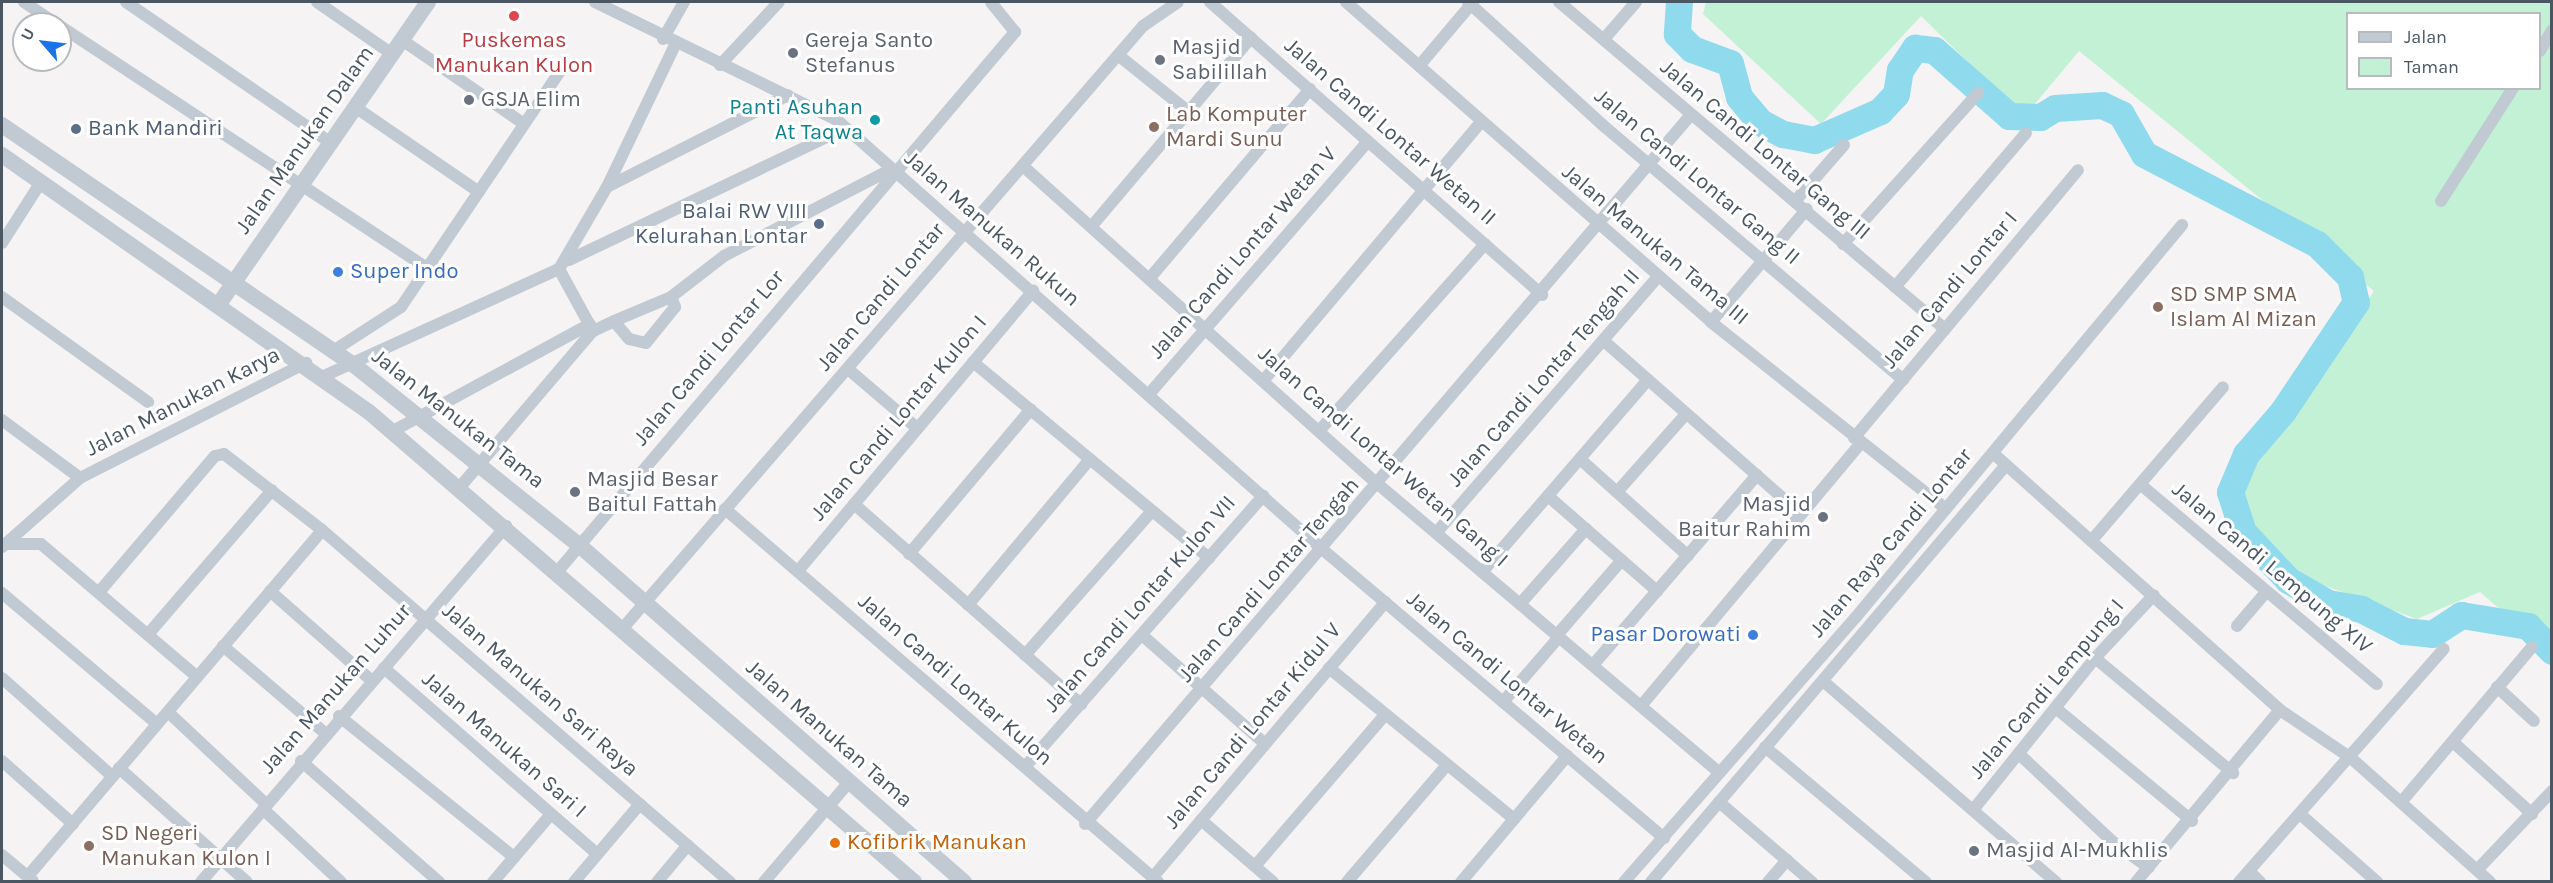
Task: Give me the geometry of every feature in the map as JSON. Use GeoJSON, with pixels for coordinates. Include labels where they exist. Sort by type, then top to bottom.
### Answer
{"type":"FeatureCollection","features":[{"type":"Feature","properties":{"kind":"street"},"geometry":{"type":"LineString","coordinates":[[24,2],[39,12]]}},
{"type":"Feature","properties":{"kind":"street"},"geometry":{"type":"LineString","coordinates":[[126,2],[331,143]]}},
{"type":"Feature","properties":{"kind":"street","name":"Jalan Manukan Dalam"},"geometry":{"type":"LineString","coordinates":[[219,304],[428,2]]}},
{"type":"Feature","properties":{"kind":"street","name":"Jalan Manukan Rukun"},"geometry":{"type":"LineString","coordinates":[[595,2],[669,42],[788,94],[844,129],[1150,393],[1322,549]]}},
{"type":"Feature","properties":{"kind":"street"},"geometry":{"type":"LineString","coordinates":[[569,260],[607,187],[684,2]]}},
{"type":"Feature","properties":{"kind":"street"},"geometry":{"type":"LineString","coordinates":[[720,65],[779,2]]}},
{"type":"Feature","properties":{"kind":"street","name":"Jalan Candi Lontar Lor"},"geometry":{"type":"LineString","coordinates":[[558,571],[893,172],[1015,32],[991,2]]}},
{"type":"Feature","properties":{"kind":"street","name":"Jalan Candi Lontar"},"geometry":{"type":"LineString","coordinates":[[623,628],[1143,26],[1178,2]]}},
{"type":"Feature","properties":{"kind":"street","name":"Jalan Candi Lontar Wetan II"},"geometry":{"type":"LineString","coordinates":[[1210,2],[1542,295]]}},
{"type":"Feature","properties":{"kind":"street","name":"Jalan Manukan Tama III"},"geometry":{"type":"LineString","coordinates":[[1346,2],[1480,123],[1711,322],[1947,510]]}},
{"type":"Feature","properties":{"kind":"street"},"geometry":{"type":"LineString","coordinates":[[1419,66],[1470,2]]}},
{"type":"Feature","properties":{"kind":"street","name":"Jalan Candi Lontar Gang II"},"geometry":{"type":"LineString","coordinates":[[1470,2],[1651,165],[1903,380]]}},
{"type":"Feature","properties":{"kind":"street","name":"Jalan Candi Lontar Gang III"},"geometry":{"type":"LineString","coordinates":[[1560,2],[1689,117],[1807,209],[1843,244],[1945,329]]}},
{"type":"Feature","properties":{"kind":"street"},"geometry":{"type":"LineString","coordinates":[[1604,39],[1636,2]]}},
{"type":"Feature","properties":{"kind":"street"},"geometry":{"type":"LineString","coordinates":[[325,4],[392,54]]}},
{"type":"Feature","properties":{"kind":"street"},"geometry":{"type":"LineString","coordinates":[[2541,49],[2552,30]]}},
{"type":"Feature","properties":{"kind":"street"},"geometry":{"type":"LineString","coordinates":[[72,34],[300,187],[427,268]]}},
{"type":"Feature","properties":{"kind":"street"},"geometry":{"type":"LineString","coordinates":[[1091,227],[1251,38]]}},
{"type":"Feature","properties":{"kind":"street"},"geometry":{"type":"LineString","coordinates":[[402,40],[524,124]]}},
{"type":"Feature","properties":{"kind":"street"},"geometry":{"type":"LineString","coordinates":[[1118,55],[1189,112]]}},
{"type":"Feature","properties":{"kind":"street"},"geometry":{"type":"LineString","coordinates":[[333,351],[393,315],[560,71]]}},
{"type":"Feature","properties":{"kind":"street"},"geometry":{"type":"LineString","coordinates":[[1149,279],[1310,89]]}},
{"type":"Feature","properties":{"kind":"street"},"geometry":{"type":"LineString","coordinates":[[2441,201],[2511,90]]}},
{"type":"Feature","properties":{"kind":"street"},"geometry":{"type":"LineString","coordinates":[[1843,244],[1978,93]]}},
{"type":"Feature","properties":{"kind":"street"},"geometry":{"type":"LineString","coordinates":[[607,187],[788,94]]}},
{"type":"Feature","properties":{"kind":"street"},"geometry":{"type":"LineString","coordinates":[[356,107],[479,192]]}},
{"type":"Feature","properties":{"kind":"street","name":"Jalan Candi Lontar Tengah"},"geometry":{"type":"LineString","coordinates":[[1085,824],[1542,295],[1689,117]]}},
{"type":"Feature","properties":{"kind":"street"},"geometry":{"type":"LineString","coordinates":[[1263,381],[1480,123]]}},
{"type":"Feature","properties":{"kind":"street","name":"Jalan Manukan Tama"},"geometry":{"type":"LineString","coordinates":[[2,125],[116,205],[354,365],[579,545],[964,882]]}},
{"type":"Feature","properties":{"kind":"street"},"geometry":{"type":"LineString","coordinates":[[324,376],[354,365],[559,269],[569,260],[844,129]]}},
{"type":"Feature","properties":{"kind":"street"},"geometry":{"type":"LineString","coordinates":[[1894,287],[2026,133]]}},
{"type":"Feature","properties":{"kind":"street","name":"Jalan Candi Lontar Wetan V"},"geometry":{"type":"LineString","coordinates":[[1150,393],[1203,328],[1368,141]]}},
{"type":"Feature","properties":{"kind":"street"},"geometry":{"type":"LineString","coordinates":[[1796,200],[1844,145]]}},
{"type":"Feature","properties":{"kind":"street"},"geometry":{"type":"LineString","coordinates":[[2,155],[103,227],[306,363],[393,431],[558,571],[914,882]]}},
{"type":"Feature","properties":{"kind":"street","name":"Jalan Candi Lontar Wetan Gang I"},"geometry":{"type":"LineString","coordinates":[[1024,166],[1378,485],[1719,772]]}},
{"type":"Feature","properties":{"kind":"street","name":"Jalan Candi Lontar I"},"geometry":{"type":"LineString","coordinates":[[1641,706],[1801,514],[1903,380],[2078,170]]}},
{"type":"Feature","properties":{"kind":"street"},"geometry":{"type":"LineString","coordinates":[[393,431],[416,414],[592,328],[671,297],[724,256],[893,172]]}},
{"type":"Feature","properties":{"kind":"street"},"geometry":{"type":"LineString","coordinates":[[2,243],[41,182]]}},
{"type":"Feature","properties":{"kind":"street"},"geometry":{"type":"LineString","coordinates":[[103,227],[116,205]]}},
{"type":"Feature","properties":{"kind":"street"},"geometry":{"type":"LineString","coordinates":[[1711,322],[1807,209]]}},
{"type":"Feature","properties":{"kind":"street","name":"Jalan Raya Candi Lontar"},"geometry":{"type":"LineString","coordinates":[[1624,882],[1789,695],[1947,510],[2182,225]]}},
{"type":"Feature","properties":{"kind":"street"},"geometry":{"type":"LineString","coordinates":[[1318,431],[1485,244]]}},
{"type":"Feature","properties":{"kind":"street"},"geometry":{"type":"LineString","coordinates":[[559,269],[592,328]]}},
{"type":"Feature","properties":{"kind":"street","name":"Jalan Candi Lontar Tengah II"},"geometry":{"type":"LineString","coordinates":[[1436,533],[1659,276]]}},
{"type":"Feature","properties":{"kind":"street","name":"Jalan Candi Lontar Kulon I"},"geometry":{"type":"LineString","coordinates":[[798,571],[1033,291]]}},
{"type":"Feature","properties":{"kind":"street"},"geometry":{"type":"LineString","coordinates":[[2,297],[148,402]]}},
{"type":"Feature","properties":{"kind":"street"},"geometry":{"type":"LineString","coordinates":[[614,321],[629,339],[646,343],[672,316],[671,297]]}},
{"type":"Feature","properties":{"kind":"street"},"geometry":{"type":"LineString","coordinates":[[460,487],[592,328]]}},
{"type":"Feature","properties":{"kind":"street"},"geometry":{"type":"LineString","coordinates":[[1604,341],[1801,514]]}},
{"type":"Feature","properties":{"kind":"street"},"geometry":{"type":"LineString","coordinates":[[974,362],[1209,558]]}},
{"type":"Feature","properties":{"kind":"street","name":"Jalan Manukan Karya"},"geometry":{"type":"LineString","coordinates":[[3,545],[80,478],[306,363]]}},
{"type":"Feature","properties":{"kind":"street"},"geometry":{"type":"LineString","coordinates":[[848,369],[918,428]]}},
{"type":"Feature","properties":{"kind":"street"},"geometry":{"type":"LineString","coordinates":[[1482,572],[1648,380]]}},
{"type":"Feature","properties":{"kind":"street"},"geometry":{"type":"LineString","coordinates":[[2092,540],[2223,387]]}},
{"type":"Feature","properties":{"kind":"street"},"geometry":{"type":"LineString","coordinates":[[909,554],[1031,410]]}},
{"type":"Feature","properties":{"kind":"street"},"geometry":{"type":"LineString","coordinates":[[1617,492],[1686,414]]}},
{"type":"Feature","properties":{"kind":"street","name":"Jalan Manukan Karya"},"geometry":{"type":"LineString","coordinates":[[2,420],[80,478]]}},
{"type":"Feature","properties":{"kind":"street","name":"Jalan Manukan Sari Raya"},"geometry":{"type":"LineString","coordinates":[[100,591],[221,453],[322,530],[730,882]]}},
{"type":"Feature","properties":{"kind":"street"},"geometry":{"type":"LineString","coordinates":[[1994,454],[2280,710],[2351,758],[2403,800],[2478,868],[2490,882]]}},
{"type":"Feature","properties":{"kind":"street"},"geometry":{"type":"LineString","coordinates":[[968,605],[1090,459]]}},
{"type":"Feature","properties":{"kind":"street"},"geometry":{"type":"LineString","coordinates":[[1580,459],[1688,556]]}},
{"type":"Feature","properties":{"kind":"street","name":"Jalan Raya Candi Lontar"},"geometry":{"type":"LineString","coordinates":[[1651,882],[2006,465]]}},
{"type":"Feature","properties":{"kind":"street"},"geometry":{"type":"LineString","coordinates":[[1593,665],[1757,475]]}},
{"type":"Feature","properties":{"kind":"street","name":"Jalan Candi Lempung XIV"},"geometry":{"type":"LineString","coordinates":[[2140,484],[2377,684]]}},
{"type":"Feature","properties":{"kind":"street"},"geometry":{"type":"LineString","coordinates":[[150,632],[272,490]]}},
{"type":"Feature","properties":{"kind":"street","name":"Jalan Candi Lontar Kulon VII"},"geometry":{"type":"LineString","coordinates":[[1025,767],[1263,496]]}},
{"type":"Feature","properties":{"kind":"street"},"geometry":{"type":"LineString","coordinates":[[1548,496],[1657,591]]}},
{"type":"Feature","properties":{"kind":"street"},"geometry":{"type":"LineString","coordinates":[[854,504],[1081,704]]}},
{"type":"Feature","properties":{"kind":"street","name":"Jalan Candi Lontar Kulon"},"geometry":{"type":"LineString","coordinates":[[726,509],[1025,767],[1085,824],[1155,879]]}},
{"type":"Feature","properties":{"kind":"street"},"geometry":{"type":"LineString","coordinates":[[1025,655],[1152,511]]}},
{"type":"Feature","properties":{"kind":"street","name":"Jalan Manukan Luhur"},"geometry":{"type":"LineString","coordinates":[[201,882],[339,716],[384,668],[506,526]]}},
{"type":"Feature","properties":{"kind":"street"},"geometry":{"type":"LineString","coordinates":[[1520,604],[1586,529]]}},
{"type":"Feature","properties":{"kind":"street"},"geometry":{"type":"LineString","coordinates":[[2,855],[31,879],[116,772],[322,530]]}},
{"type":"Feature","properties":{"kind":"street"},"geometry":{"type":"LineString","coordinates":[[1927,532],[1940,544]]}},
{"type":"Feature","properties":{"kind":"street"},"geometry":{"type":"LineString","coordinates":[[3,545],[41,544],[150,632],[197,677]]}},
{"type":"Feature","properties":{"kind":"street","name":"Jalan Candi Lontar Wetan"},"geometry":{"type":"LineString","coordinates":[[1322,549],[1664,838]]}},
{"type":"Feature","properties":{"kind":"street"},"geometry":{"type":"LineString","coordinates":[[1503,702],[1622,560]]}},
{"type":"Feature","properties":{"kind":"street"},"geometry":{"type":"LineString","coordinates":[[270,591],[372,681]]}},
{"type":"Feature","properties":{"kind":"street"},"geometry":{"type":"LineString","coordinates":[[2237,626],[2266,592]]}},
{"type":"Feature","properties":{"kind":"street"},"geometry":{"type":"LineString","coordinates":[[2,593],[157,724]]}},
{"type":"Feature","properties":{"kind":"street","name":"Jalan Candi Lempung I"},"geometry":{"type":"LineString","coordinates":[[1973,810],[2058,710],[2095,658],[2154,595]]}},
{"type":"Feature","properties":{"kind":"street","name":"Jalan Candi Lontar Kidul V"},"geometry":{"type":"LineString","coordinates":[[1155,879],[1201,820],[1385,603]]}},
{"type":"Feature","properties":{"kind":"street"},"geometry":{"type":"LineString","coordinates":[[1142,635],[1265,744]]}},
{"type":"Feature","properties":{"kind":"street"},"geometry":{"type":"LineString","coordinates":[[1840,635],[1852,645]]}},
{"type":"Feature","properties":{"kind":"street"},"geometry":{"type":"LineString","coordinates":[[223,646],[325,733]]}},
{"type":"Feature","properties":{"kind":"street"},"geometry":{"type":"LineString","coordinates":[[2403,800],[2532,647]]}},
{"type":"Feature","properties":{"kind":"street"},"geometry":{"type":"LineString","coordinates":[[2239,882],[2351,758],[2444,649]]}},
{"type":"Feature","properties":{"kind":"street"},"geometry":{"type":"LineString","coordinates":[[2095,658],[2233,773]]}},
{"type":"Feature","properties":{"kind":"street","name":"Jalan Manukan Sari I"},"geometry":{"type":"LineString","coordinates":[[384,668],[597,854]]}},
{"type":"Feature","properties":{"kind":"street"},"geometry":{"type":"LineString","coordinates":[[1329,668],[1384,716],[1514,819]]}},
{"type":"Feature","properties":{"kind":"street"},"geometry":{"type":"LineString","coordinates":[[2,678],[221,858],[247,882]]}},
{"type":"Feature","properties":{"kind":"street"},"geometry":{"type":"LineString","coordinates":[[1823,681],[2056,882]]}},
{"type":"Feature","properties":{"kind":"street"},"geometry":{"type":"LineString","coordinates":[[2497,687],[2534,721]]}},
{"type":"Feature","properties":{"kind":"street"},"geometry":{"type":"LineString","coordinates":[[1789,695],[1801,706]]}},
{"type":"Feature","properties":{"kind":"street"},"geometry":{"type":"LineString","coordinates":[[2058,710],[2192,820]]}},
{"type":"Feature","properties":{"kind":"street"},"geometry":{"type":"LineString","coordinates":[[2136,882],[2233,773],[2280,710]]}},
{"type":"Feature","properties":{"kind":"street"},"geometry":{"type":"LineString","coordinates":[[168,712],[341,882]]}},
{"type":"Feature","properties":{"kind":"street"},"geometry":{"type":"LineString","coordinates":[[339,716],[514,857]]}},
{"type":"Feature","properties":{"kind":"street"},"geometry":{"type":"LineString","coordinates":[[1255,866],[1384,716]]}},
{"type":"Feature","properties":{"kind":"street"},"geometry":{"type":"LineString","coordinates":[[1756,732],[1926,882]]}},
{"type":"Feature","properties":{"kind":"street"},"geometry":{"type":"LineString","coordinates":[[2453,742],[2532,814]]}},
{"type":"Feature","properties":{"kind":"street"},"geometry":{"type":"LineString","coordinates":[[2019,754],[2113,842],[2149,868]]}},
{"type":"Feature","properties":{"kind":"street"},"geometry":{"type":"LineString","coordinates":[[1461,882],[1567,756]]}},
{"type":"Feature","properties":{"kind":"street"},"geometry":{"type":"LineString","coordinates":[[2,761],[73,824]]}},
{"type":"Feature","properties":{"kind":"street"},"geometry":{"type":"LineString","coordinates":[[301,761],[439,882]]}},
{"type":"Feature","properties":{"kind":"street"},"geometry":{"type":"LineString","coordinates":[[1347,882],[1446,766]]}},
{"type":"Feature","properties":{"kind":"street"},"geometry":{"type":"LineString","coordinates":[[764,882],[849,782]]}},
{"type":"Feature","properties":{"kind":"street"},"geometry":{"type":"LineString","coordinates":[[2478,868],[2552,791]]}},
{"type":"Feature","properties":{"kind":"street"},"geometry":{"type":"LineString","coordinates":[[1719,802],[1812,882]]}},
{"type":"Feature","properties":{"kind":"street"},"geometry":{"type":"LineString","coordinates":[[574,882],[640,804]]}},
{"type":"Feature","properties":{"kind":"street"},"geometry":{"type":"LineString","coordinates":[[493,882],[550,814]]}},
{"type":"Feature","properties":{"kind":"street"},"geometry":{"type":"LineString","coordinates":[[2300,814],[2377,882]]}},
{"type":"Feature","properties":{"kind":"street"},"geometry":{"type":"LineString","coordinates":[[1201,820],[1274,882]]}},
{"type":"Feature","properties":{"kind":"street"},"geometry":{"type":"LineString","coordinates":[[657,882],[687,845]]}},
{"type":"Feature","properties":{"kind":"street"},"geometry":{"type":"LineString","coordinates":[[1768,882],[1786,860]]}},
{"type":"Feature","properties":{"kind":"street"},"geometry":{"type":"LineString","coordinates":[[2249,871],[2260,882]]}},
{"type":"Feature","properties":{"kind":"green space"},"geometry":{"type":"Polygon","coordinates":[[[1706,2],[2551,2],[2551,653],[2480,592],[2417,619],[2253,560],[2240,486],[2374,291],[2079,51],[2024,117],[1921,16],[1821,124],[1703,14],[1706,2]]]}},
{"type":"Feature","properties":{"kind":"waterway"},"geometry":{"type":"LineString","coordinates":[[1679,2],[1677,34],[1692,49],[1730,63],[1739,97],[1760,122],[1783,134],[1814,140],[1880,111],[1896,94],[1900,70],[1915,48],[1934,50],[2009,116],[2040,117],[2055,108],[2102,105],[2121,114],[2144,154],[2317,244],[2350,277],[2356,302],[2283,411],[2246,454],[2230,492],[2243,532],[2288,580],[2328,603],[2361,609],[2404,631],[2432,634],[2461,615],[2528,626],[2552,651]]}},
{"type":"Feature","properties":{"kind":"place","name":"Puskemas Manukan Kulon"},"geometry":{"type":"Point","coordinates":[514,16]}},
{"type":"Feature","properties":{"kind":"place","name":"Gereja Santo Stefanus"},"geometry":{"type":"Point","coordinates":[793,53]}},
{"type":"Feature","properties":{"kind":"place","name":"Masjid Sabilillah"},"geometry":{"type":"Point","coordinates":[1160,60]}},
{"type":"Feature","properties":{"kind":"place","name":"GSJA Elim"},"geometry":{"type":"Point","coordinates":[469,100]}},
{"type":"Feature","properties":{"kind":"place","name":"Panti Asuhan At Taqwa"},"geometry":{"type":"Point","coordinates":[875,120]}},
{"type":"Feature","properties":{"kind":"place","name":"Lab Komputer Mardi Sunu"},"geometry":{"type":"Point","coordinates":[1154,127]}},
{"type":"Feature","properties":{"kind":"place","name":"Bank Mandiri"},"geometry":{"type":"Point","coordinates":[76,129]}},
{"type":"Feature","properties":{"kind":"place","name":"Balai RW VIII Kelurahan Lontar"},"geometry":{"type":"Point","coordinates":[819,224]}},
{"type":"Feature","properties":{"kind":"place","name":"Super Indo"},"geometry":{"type":"Point","coordinates":[338,272]}},
{"type":"Feature","properties":{"kind":"place","name":"SD SMP SMA Islam Al Mizan"},"geometry":{"type":"Point","coordinates":[2158,307]}},
{"type":"Feature","properties":{"kind":"place","name":"Masjid Besar Baitul Fattah"},"geometry":{"type":"Point","coordinates":[575,492]}},
{"type":"Feature","properties":{"kind":"place","name":"Masjid Baitur Rahim"},"geometry":{"type":"Point","coordinates":[1823,517]}},
{"type":"Feature","properties":{"kind":"place","name":"Pasar Dorowati"},"geometry":{"type":"Point","coordinates":[1753,635]}},
{"type":"Feature","properties":{"kind":"place","name":"Kofibrik Manukan"},"geometry":{"type":"Point","coordinates":[835,843]}},
{"type":"Feature","properties":{"kind":"place","name":"SD Negeri Manukan Kulon I"},"geometry":{"type":"Point","coordinates":[89,846]}},
{"type":"Feature","properties":{"kind":"place","name":"Masjid Al-Mukhlis"},"geometry":{"type":"Point","coordinates":[1974,851]}}]}
